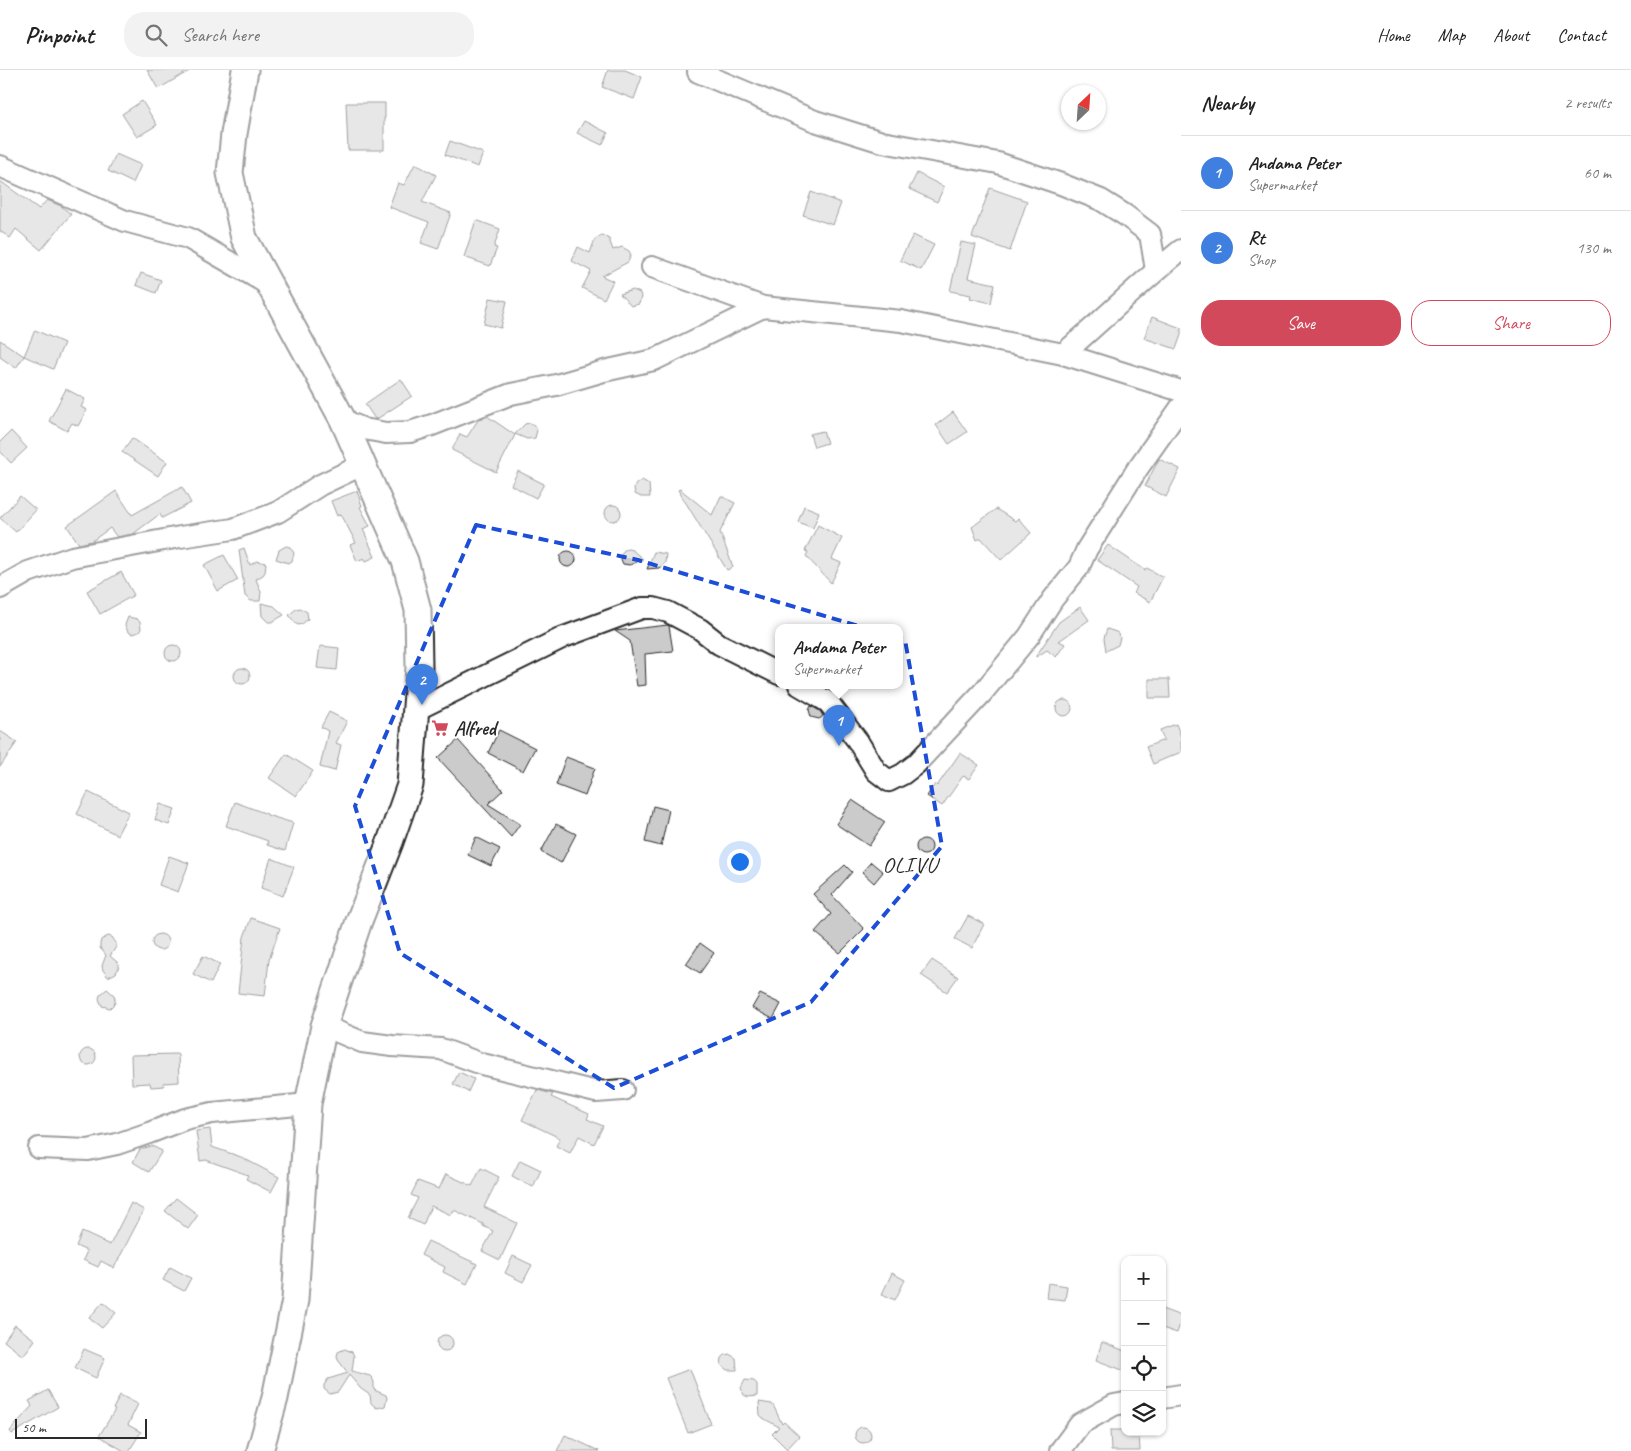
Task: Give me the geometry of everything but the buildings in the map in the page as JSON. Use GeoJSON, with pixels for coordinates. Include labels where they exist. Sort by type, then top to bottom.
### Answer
{"type":"FeatureCollection","features":[{"type":"Feature","properties":{"kind":"street"},"geometry":{"type":"LineString","coordinates":[[245,70],[234,134],[230,173],[244,238],[343,420],[405,561],[418,610],[419,666],[410,785],[359,921],[324,1026],[308,1104],[295,1300],[275,1398],[260,1451]]}},
{"type":"Feature","properties":{"kind":"street"},"geometry":{"type":"LineString","coordinates":[[698,72],[815,121],[882,142],[998,163],[1061,184],[1101,200],[1150,234],[1156,270]]}},
{"type":"Feature","properties":{"kind":"street"},"geometry":{"type":"LineString","coordinates":[[0,166],[125,220],[188,238],[271,286]]}},
{"type":"Feature","properties":{"kind":"street"},"geometry":{"type":"LineString","coordinates":[[1063,354],[1156,270],[1181,250]]}},
{"type":"Feature","properties":{"kind":"street"},"geometry":{"type":"LineString","coordinates":[[652,267],[763,307],[901,321],[1063,354],[1181,392]]}},
{"type":"Feature","properties":{"kind":"street"},"geometry":{"type":"LineString","coordinates":[[343,420],[364,429],[386,433],[410,432],[511,394],[556,385],[604,371],[654,360],[763,307]]}},
{"type":"Feature","properties":{"kind":"street"},"geometry":{"type":"LineString","coordinates":[[806,689],[828,702],[857,740],[876,771],[889,781],[903,774],[916,764],[983,692],[1029,636],[1053,599],[1079,566],[1138,468],[1181,407]]}},
{"type":"Feature","properties":{"kind":"street"},"geometry":{"type":"LineString","coordinates":[[0,588],[28,572],[72,557],[234,529],[278,512],[320,485],[362,465]]}},
{"type":"Feature","properties":{"kind":"street"},"geometry":{"type":"LineString","coordinates":[[416,710],[564,637],[642,608],[653,608],[668,612],[700,629],[719,644],[775,672]]}},
{"type":"Feature","properties":{"kind":"street"},"geometry":{"type":"LineString","coordinates":[[324,1026],[362,1042],[442,1049],[482,1064],[596,1092],[624,1090]]}},
{"type":"Feature","properties":{"kind":"street"},"geometry":{"type":"LineString","coordinates":[[39,1148],[88,1150],[117,1144],[149,1134],[185,1119],[212,1113],[308,1104]]}},
{"type":"Feature","properties":{"kind":"street"},"geometry":{"type":"LineString","coordinates":[[1166,1397],[1181,1395]]}},
{"type":"Feature","properties":{"kind":"street"},"geometry":{"type":"LineString","coordinates":[[1060,1451],[1080,1424],[1114,1405],[1121,1404]]}},
{"type":"Feature","properties":{"kind":"highlighted area"},"geometry":{"type":"Polygon","coordinates":[[[476,525],[638,560],[905,640],[942,846],[811,1002],[614,1088],[400,953],[355,806],[476,525]]]}},
{"type":"Feature","properties":{"kind":"place","name":"Rt"},"geometry":{"type":"Point","coordinates":[422,705]}},
{"type":"Feature","properties":{"kind":"place","name":"Alfred"},"geometry":{"type":"Point","coordinates":[440,728]}},
{"type":"Feature","properties":{"kind":"place","name":"Andama Peter"},"geometry":{"type":"Point","coordinates":[839,746]}},
{"type":"Feature","properties":{"kind":"district","name":"OLIVU"},"geometry":{"type":"Point","coordinates":[910,864]}}]}
